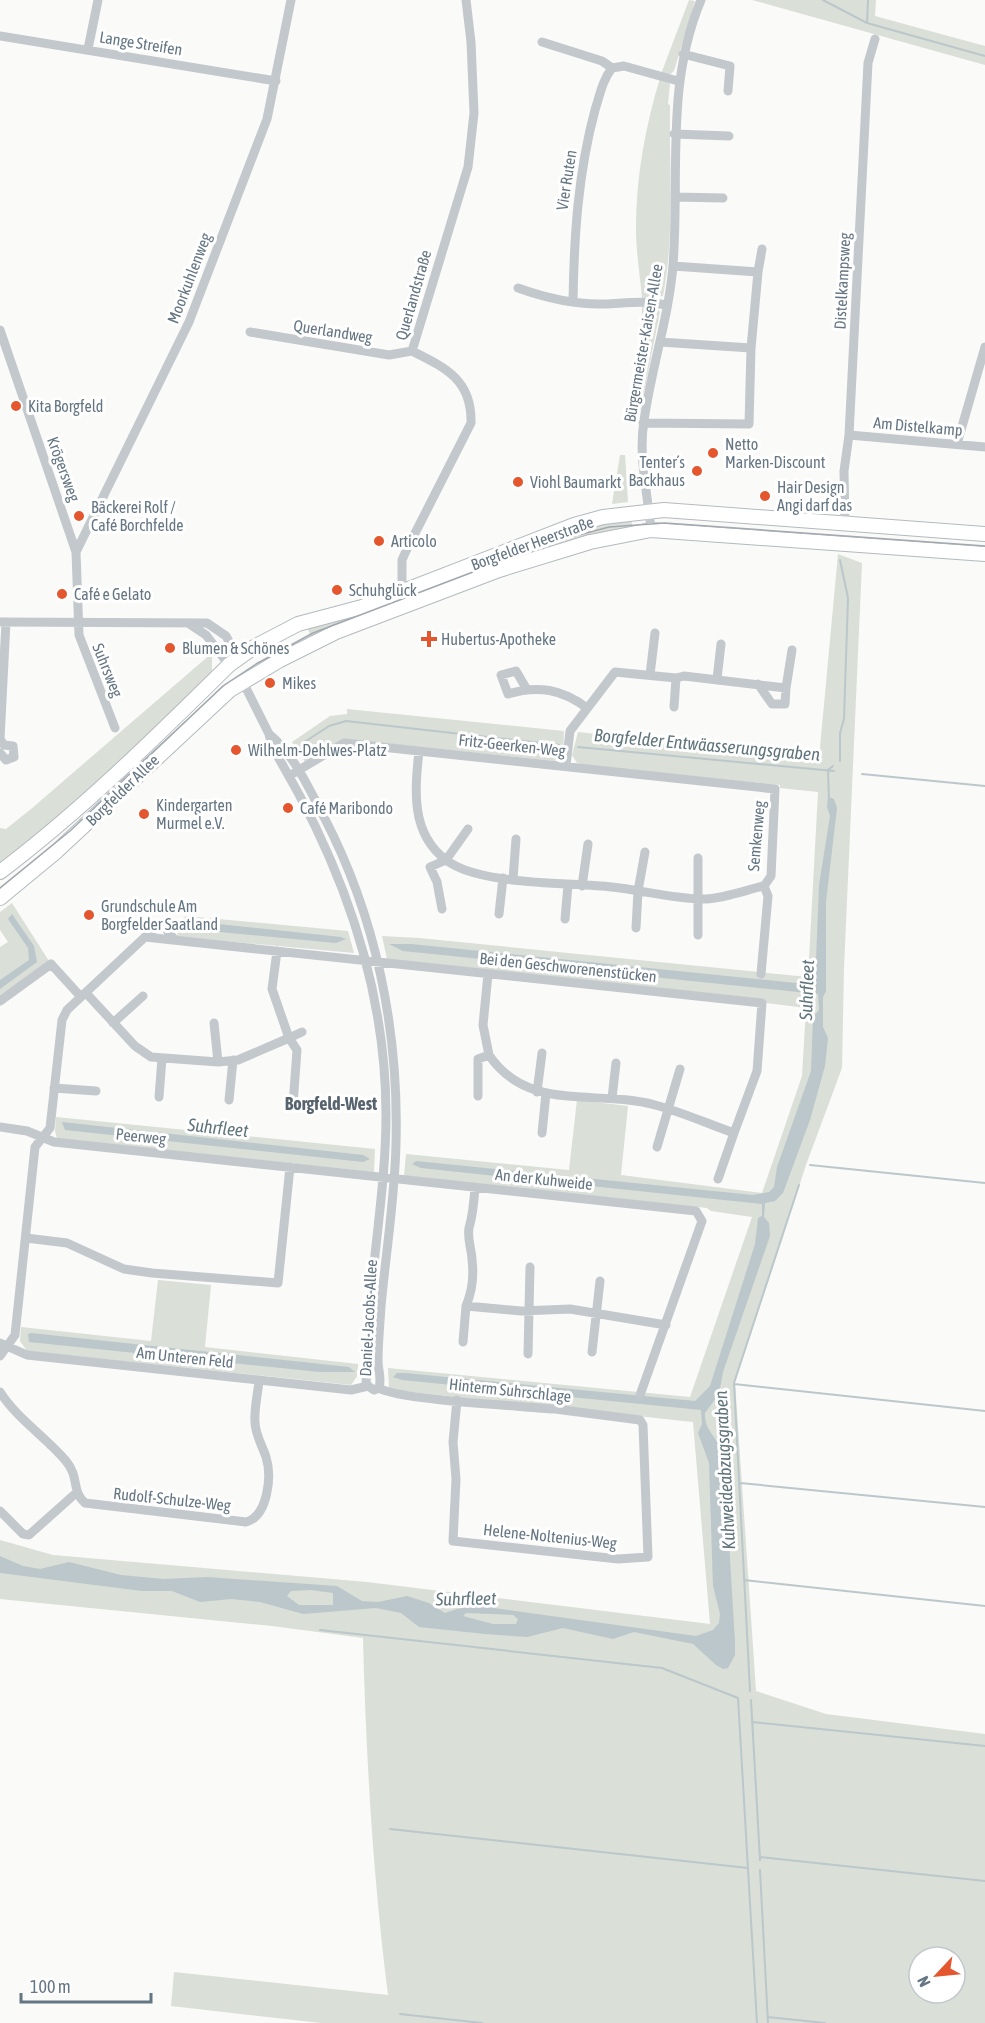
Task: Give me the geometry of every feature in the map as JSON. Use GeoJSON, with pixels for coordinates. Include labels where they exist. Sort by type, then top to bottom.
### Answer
{"type":"FeatureCollection","features":[{"type":"Feature","properties":{"kind":"main road","name":"Borgfelder Heerstraße"},"geometry":{"type":"LineString","coordinates":[[233,662],[298,624],[362,608],[574,525],[650,511],[742,514],[845,525],[985,534]]}},
{"type":"Feature","properties":{"kind":"main road","name":"Borgfelder Heerstraße"},"geometry":{"type":"LineString","coordinates":[[243,682],[336,632],[466,582],[590,542],[651,530],[985,554]]}},
{"type":"Feature","properties":{"kind":"main road"},"geometry":{"type":"LineString","coordinates":[[233,662],[243,682]]}},
{"type":"Feature","properties":{"kind":"main road","name":"Borgfelder Allee"},"geometry":{"type":"LineString","coordinates":[[0,872],[93,795],[233,662]]}},
{"type":"Feature","properties":{"kind":"main road","name":"Borgfelder Allee"},"geometry":{"type":"LineString","coordinates":[[0,898],[57,852],[201,714],[243,682]]}},
{"type":"Feature","properties":{"kind":"street"},"geometry":{"type":"LineString","coordinates":[[88,49],[98,0]]}},
{"type":"Feature","properties":{"kind":"street","name":"Moorkuhlenweg"},"geometry":{"type":"LineString","coordinates":[[76,552],[189,322],[267,119],[291,0]]}},
{"type":"Feature","properties":{"kind":"street","name":"Querlandstraße"},"geometry":{"type":"LineString","coordinates":[[402,593],[402,560],[471,423],[472,410],[463,386],[449,370],[412,351],[416,331],[468,167],[474,113],[471,42],[466,0]]}},
{"type":"Feature","properties":{"kind":"street","name":"Bürgermeister-Kaisen-Allee"},"geometry":{"type":"LineString","coordinates":[[651,530],[643,423],[673,266],[674,134],[678,81],[683,54],[701,0]]}},
{"type":"Feature","properties":{"kind":"street","name":"Lange Streifen"},"geometry":{"type":"LineString","coordinates":[[0,36],[276,81]]}},
{"type":"Feature","properties":{"kind":"street","name":"Distelkampsweg"},"geometry":{"type":"LineString","coordinates":[[845,525],[844,471],[849,435],[868,63],[875,39]]}},
{"type":"Feature","properties":{"kind":"street"},"geometry":{"type":"LineString","coordinates":[[542,42],[602,61],[612,68],[624,66],[678,81]]}},
{"type":"Feature","properties":{"kind":"street"},"geometry":{"type":"LineString","coordinates":[[683,54],[730,66],[728,91]]}},
{"type":"Feature","properties":{"kind":"street","name":"Vier Ruten"},"geometry":{"type":"LineString","coordinates":[[573,302],[576,210],[585,155],[603,79],[612,68]]}},
{"type":"Feature","properties":{"kind":"street"},"geometry":{"type":"LineString","coordinates":[[674,134],[729,136]]}},
{"type":"Feature","properties":{"kind":"street"},"geometry":{"type":"LineString","coordinates":[[675,197],[723,198]]}},
{"type":"Feature","properties":{"kind":"street"},"geometry":{"type":"LineString","coordinates":[[643,423],[749,424],[751,348],[762,249]]}},
{"type":"Feature","properties":{"kind":"street"},"geometry":{"type":"LineString","coordinates":[[673,266],[758,272]]}},
{"type":"Feature","properties":{"kind":"street"},"geometry":{"type":"LineString","coordinates":[[518,288],[544,298],[573,302],[605,304],[634,300],[666,305]]}},
{"type":"Feature","properties":{"kind":"street","name":"Krögersweg"},"geometry":{"type":"LineString","coordinates":[[0,330],[76,552],[77,622]]}},
{"type":"Feature","properties":{"kind":"street","name":"Querlandweg"},"geometry":{"type":"LineString","coordinates":[[250,332],[388,355],[412,351]]}},
{"type":"Feature","properties":{"kind":"street"},"geometry":{"type":"LineString","coordinates":[[660,342],[751,348]]}},
{"type":"Feature","properties":{"kind":"street"},"geometry":{"type":"LineString","coordinates":[[957,444],[985,347]]}},
{"type":"Feature","properties":{"kind":"street","name":"Am Distelkamp"},"geometry":{"type":"LineString","coordinates":[[849,435],[985,447]]}},
{"type":"Feature","properties":{"kind":"street"},"geometry":{"type":"LineString","coordinates":[[1,753],[3,622],[207,623],[226,636],[233,662]]}},
{"type":"Feature","properties":{"kind":"street","name":"Suhrsweg"},"geometry":{"type":"LineString","coordinates":[[77,622],[82,646],[115,728]]}},
{"type":"Feature","properties":{"kind":"street"},"geometry":{"type":"LineString","coordinates":[[185,622],[206,635],[233,662]]}},
{"type":"Feature","properties":{"kind":"street"},"geometry":{"type":"LineString","coordinates":[[650,675],[655,633]]}},
{"type":"Feature","properties":{"kind":"street"},"geometry":{"type":"LineString","coordinates":[[717,679],[721,644]]}},
{"type":"Feature","properties":{"kind":"street"},"geometry":{"type":"LineString","coordinates":[[758,684],[772,704],[784,704],[792,650]]}},
{"type":"Feature","properties":{"kind":"street"},"geometry":{"type":"LineString","coordinates":[[566,765],[570,731],[615,672],[676,678],[717,679],[786,688]]}},
{"type":"Feature","properties":{"kind":"street"},"geometry":{"type":"LineString","coordinates":[[674,708],[676,678]]}},
{"type":"Feature","properties":{"kind":"street","name":"Daniel-Jacobs-Allee"},"geometry":{"type":"LineString","coordinates":[[243,682],[269,734],[273,747],[294,773],[337,869],[372,960],[388,1013],[396,1082],[381,1310],[380,1388],[374,1390],[368,1386],[371,1309],[388,1178]]}},
{"type":"Feature","properties":{"kind":"street"},"geometry":{"type":"LineString","coordinates":[[526,688],[568,694],[587,708]]}},
{"type":"Feature","properties":{"kind":"street","name":"Fritz-Geerken-Weg"},"geometry":{"type":"LineString","coordinates":[[294,773],[344,743],[775,789]]}},
{"type":"Feature","properties":{"kind":"street","name":"Semkenweg"},"geometry":{"type":"LineString","coordinates":[[419,750],[415,793],[416,810],[423,831],[446,860],[460,867],[508,878],[568,885],[705,899],[764,886],[771,876],[775,789]]}},
{"type":"Feature","properties":{"kind":"street"},"geometry":{"type":"LineString","coordinates":[[442,909],[437,882],[430,867],[446,860],[468,829]]}},
{"type":"Feature","properties":{"kind":"street"},"geometry":{"type":"LineString","coordinates":[[499,914],[516,839]]}},
{"type":"Feature","properties":{"kind":"street"},"geometry":{"type":"LineString","coordinates":[[582,886],[588,844]]}},
{"type":"Feature","properties":{"kind":"street"},"geometry":{"type":"LineString","coordinates":[[636,928],[638,891],[645,852]]}},
{"type":"Feature","properties":{"kind":"street"},"geometry":{"type":"LineString","coordinates":[[698,858],[698,935]]}},
{"type":"Feature","properties":{"kind":"street"},"geometry":{"type":"LineString","coordinates":[[565,919],[568,885]]}},
{"type":"Feature","properties":{"kind":"street","name":"Semkenweg"},"geometry":{"type":"LineString","coordinates":[[761,974],[768,896],[764,886]]}},
{"type":"Feature","properties":{"kind":"street"},"geometry":{"type":"LineString","coordinates":[[0,1356],[3,1344],[15,1335],[35,1147],[50,1128],[62,1020],[83,995],[161,923],[175,940]]}},
{"type":"Feature","properties":{"kind":"street","name":"Bei den Geschworenenstücken"},"geometry":{"type":"LineString","coordinates":[[145,937],[762,1003],[757,1071],[734,1133]]}},
{"type":"Feature","properties":{"kind":"street"},"geometry":{"type":"LineString","coordinates":[[277,951],[272,989],[289,1038],[297,1050],[293,1105]]}},
{"type":"Feature","properties":{"kind":"street"},"geometry":{"type":"LineString","coordinates":[[0,1001],[51,964],[135,1046],[151,1057],[218,1062],[233,1060],[302,1032]]}},
{"type":"Feature","properties":{"kind":"street"},"geometry":{"type":"LineString","coordinates":[[488,974],[483,1025],[489,1056],[509,1079],[541,1092],[612,1098],[657,1105],[734,1133],[717,1179]]}},
{"type":"Feature","properties":{"kind":"street"},"geometry":{"type":"LineString","coordinates":[[113,1023],[143,996]]}},
{"type":"Feature","properties":{"kind":"street"},"geometry":{"type":"LineString","coordinates":[[214,1023],[218,1062]]}},
{"type":"Feature","properties":{"kind":"street"},"geometry":{"type":"LineString","coordinates":[[542,1053],[542,1133]]}},
{"type":"Feature","properties":{"kind":"street"},"geometry":{"type":"LineString","coordinates":[[478,1096],[478,1059],[489,1056]]}},
{"type":"Feature","properties":{"kind":"street"},"geometry":{"type":"LineString","coordinates":[[159,1097],[162,1058]]}},
{"type":"Feature","properties":{"kind":"street"},"geometry":{"type":"LineString","coordinates":[[229,1100],[233,1060]]}},
{"type":"Feature","properties":{"kind":"street"},"geometry":{"type":"LineString","coordinates":[[612,1098],[616,1063]]}},
{"type":"Feature","properties":{"kind":"street"},"geometry":{"type":"LineString","coordinates":[[657,1147],[680,1069]]}},
{"type":"Feature","properties":{"kind":"street"},"geometry":{"type":"LineString","coordinates":[[54,1088],[96,1091]]}},
{"type":"Feature","properties":{"kind":"street","name":"Peerweg"},"geometry":{"type":"LineString","coordinates":[[0,1127],[27,1131],[54,1142],[388,1178]]}},
{"type":"Feature","properties":{"kind":"street"},"geometry":{"type":"LineString","coordinates":[[26,1238],[67,1243],[124,1269],[278,1283],[290,1167]]}},
{"type":"Feature","properties":{"kind":"street","name":"An der Kuhweide"},"geometry":{"type":"LineString","coordinates":[[388,1178],[696,1210],[702,1221],[666,1325]]}},
{"type":"Feature","properties":{"kind":"street"},"geometry":{"type":"LineString","coordinates":[[463,1342],[466,1306],[471,1292],[472,1258],[469,1251],[469,1227],[473,1222],[475,1187]]}},
{"type":"Feature","properties":{"kind":"street"},"geometry":{"type":"LineString","coordinates":[[528,1354],[530,1267]]}},
{"type":"Feature","properties":{"kind":"street"},"geometry":{"type":"LineString","coordinates":[[592,1353],[600,1281]]}},
{"type":"Feature","properties":{"kind":"street"},"geometry":{"type":"LineString","coordinates":[[466,1306],[530,1311],[570,1309],[666,1325]]}},
{"type":"Feature","properties":{"kind":"street"},"geometry":{"type":"LineString","coordinates":[[640,1395],[662,1339],[662,1330],[666,1325]]}},
{"type":"Feature","properties":{"kind":"street","name":"Am Unteren Feld"},"geometry":{"type":"LineString","coordinates":[[3,1344],[27,1355],[351,1390],[368,1386]]}},
{"type":"Feature","properties":{"kind":"street","name":"Rudolf-Schulze-Weg"},"geometry":{"type":"LineString","coordinates":[[76,1493],[79,1498],[92,1506],[246,1522],[254,1520],[264,1502],[267,1486],[267,1459],[255,1421],[259,1380]]}},
{"type":"Feature","properties":{"kind":"street","name":"Hinterm Suhrschlage"},"geometry":{"type":"LineString","coordinates":[[380,1388],[394,1394],[640,1420]]}},
{"type":"Feature","properties":{"kind":"street"},"geometry":{"type":"LineString","coordinates":[[0,1392],[65,1460],[75,1474],[76,1493],[29,1535],[23,1534],[0,1511]]}},
{"type":"Feature","properties":{"kind":"street","name":"Helene-Noltenius-Weg"},"geometry":{"type":"LineString","coordinates":[[456,1400],[453,1442],[456,1479],[453,1541],[618,1559],[648,1557],[643,1425],[640,1420]]}},
{"type":"Feature","properties":{"kind":"shaded area"},"geometry":{"type":"Polygon","coordinates":[[[689,0],[695,1],[674,71],[669,75],[661,74],[689,0]]]}},
{"type":"Feature","properties":{"kind":"shaded area"},"geometry":{"type":"Polygon","coordinates":[[[752,0],[876,0],[875,16],[985,46],[985,65],[752,0]]]}},
{"type":"Feature","properties":{"kind":"shaded area"},"geometry":{"type":"Polygon","coordinates":[[[660,78],[670,84],[668,104],[670,105],[671,177],[669,248],[663,296],[642,298],[637,255],[636,210],[646,134],[660,78]]]}},
{"type":"Feature","properties":{"kind":"shaded area"},"geometry":{"type":"Polygon","coordinates":[[[642,303],[655,306],[660,312],[640,412],[636,411],[641,372],[642,303]]]}},
{"type":"Feature","properties":{"kind":"shaded area"},"geometry":{"type":"Polygon","coordinates":[[[620,455],[625,455],[628,502],[612,504],[620,455]]]}},
{"type":"Feature","properties":{"kind":"shaded area"},"geometry":{"type":"Polygon","coordinates":[[[631,516],[632,526],[595,536],[312,639],[307,627],[542,539],[631,516]]]}},
{"type":"Feature","properties":{"kind":"shaded area"},"geometry":{"type":"Polygon","coordinates":[[[838,554],[862,563],[844,968],[842,1068],[806,1165],[735,1382],[756,1691],[826,1714],[985,1734],[985,2023],[321,2023],[171,2006],[174,1972],[388,1995],[371,1817],[363,1638],[272,1626],[0,1599],[0,1540],[53,1555],[367,1582],[710,1624],[693,1422],[389,1388],[388,1368],[690,1397],[752,1217],[711,1211],[707,1208],[404,1176],[406,1154],[569,1170],[577,1100],[628,1106],[621,1175],[762,1193],[802,1076],[806,1008],[766,1003],[765,999],[387,959],[382,936],[808,977],[818,792],[780,788],[780,785],[584,765],[577,763],[572,755],[578,732],[819,758],[838,554]]]}},
{"type":"Feature","properties":{"kind":"shaded area"},"geometry":{"type":"Polygon","coordinates":[[[212,653],[212,674],[84,795],[0,866],[0,828],[6,829],[31,809],[212,653]]]}},
{"type":"Feature","properties":{"kind":"shaded area"},"geometry":{"type":"Polygon","coordinates":[[[347,709],[564,731],[563,754],[555,761],[343,739],[305,762],[292,742],[330,716],[347,714],[347,709]]]}},
{"type":"Feature","properties":{"kind":"shaded area"},"geometry":{"type":"Polygon","coordinates":[[[12,903],[49,961],[0,996],[0,947],[8,942],[0,930],[0,912],[12,903]]]}},
{"type":"Feature","properties":{"kind":"shaded area"},"geometry":{"type":"Polygon","coordinates":[[[186,916],[348,931],[354,953],[179,937],[177,936],[180,920],[186,916]]]}},
{"type":"Feature","properties":{"kind":"shaded area"},"geometry":{"type":"Polygon","coordinates":[[[56,1117],[375,1149],[374,1172],[57,1139],[56,1117]]]}},
{"type":"Feature","properties":{"kind":"shaded area"},"geometry":{"type":"Polygon","coordinates":[[[158,1280],[211,1285],[205,1347],[358,1364],[358,1375],[351,1385],[27,1351],[20,1341],[21,1327],[151,1341],[158,1280]]]}},
{"type":"Feature","properties":{"kind":"water"},"geometry":{"type":"Polygon","coordinates":[[[828,797],[834,799],[837,808],[826,902],[826,991],[823,997],[823,1027],[828,1038],[825,1066],[810,1120],[783,1193],[775,1201],[765,1203],[764,1217],[769,1223],[770,1236],[723,1372],[719,1394],[705,1413],[707,1426],[719,1445],[724,1459],[735,1642],[735,1655],[728,1668],[723,1669],[716,1665],[693,1644],[634,1632],[613,1639],[563,1628],[527,1637],[485,1634],[419,1627],[401,1613],[376,1608],[303,1614],[260,1602],[231,1599],[200,1602],[172,1591],[142,1591],[0,1573],[0,1556],[23,1566],[40,1569],[69,1562],[121,1575],[164,1579],[207,1577],[337,1586],[362,1601],[378,1602],[407,1596],[429,1603],[445,1613],[466,1606],[486,1607],[696,1636],[713,1630],[719,1623],[720,1614],[713,1586],[709,1463],[698,1433],[702,1424],[701,1410],[402,1380],[393,1377],[397,1373],[405,1373],[695,1401],[710,1386],[755,1244],[758,1218],[762,1216],[762,1204],[421,1168],[412,1164],[416,1161],[753,1195],[769,1192],[774,1187],[777,1167],[811,1071],[813,1017],[819,1010],[818,994],[403,951],[389,944],[411,944],[815,985],[819,885],[830,816],[827,807],[828,797]],[[311,1590],[291,1591],[287,1596],[299,1605],[333,1605],[333,1593],[311,1590]],[[466,1613],[463,1616],[493,1624],[516,1624],[518,1619],[513,1615],[466,1613]]]}},
{"type":"Feature","properties":{"kind":"water"},"geometry":{"type":"Polygon","coordinates":[[[12,914],[34,946],[37,962],[0,989],[0,980],[29,960],[28,948],[8,919],[12,914]]]}},
{"type":"Feature","properties":{"kind":"water"},"geometry":{"type":"Polygon","coordinates":[[[199,922],[346,939],[336,943],[199,930],[195,928],[199,922]]]}},
{"type":"Feature","properties":{"kind":"water"},"geometry":{"type":"Polygon","coordinates":[[[62,1122],[363,1155],[370,1159],[363,1162],[65,1130],[62,1122]]]}},
{"type":"Feature","properties":{"kind":"water"},"geometry":{"type":"Polygon","coordinates":[[[28,1334],[349,1367],[355,1372],[320,1372],[29,1342],[28,1334]]]}},
{"type":"Feature","properties":{"kind":"waterway"},"geometry":{"type":"LineString","coordinates":[[823,0],[867,23],[985,56]]}},
{"type":"Feature","properties":{"kind":"waterway"},"geometry":{"type":"LineString","coordinates":[[867,23],[868,0]]}},
{"type":"Feature","properties":{"kind":"waterway"},"geometry":{"type":"LineString","coordinates":[[840,560],[848,598],[844,719],[840,733],[840,761]]}},
{"type":"Feature","properties":{"kind":"waterway","name":"Borgfelder Entwäasserungsgraben"},"geometry":{"type":"LineString","coordinates":[[303,743],[329,726],[346,721],[559,745]]}},
{"type":"Feature","properties":{"kind":"waterway","name":"Borgfelder Entwäasserungsgraben"},"geometry":{"type":"LineString","coordinates":[[578,747],[834,771]]}},
{"type":"Feature","properties":{"kind":"waterway","name":"Borgfelder Entwäasserungsgraben"},"geometry":{"type":"LineString","coordinates":[[828,770],[833,766]]}},
{"type":"Feature","properties":{"kind":"waterway","name":"Suhrfleet"},"geometry":{"type":"LineString","coordinates":[[828,770],[829,800]]}},
{"type":"Feature","properties":{"kind":"waterway","name":"Borgfelder Entwäasserungsgraben"},"geometry":{"type":"LineString","coordinates":[[862,774],[985,786]]}},
{"type":"Feature","properties":{"kind":"waterway"},"geometry":{"type":"LineString","coordinates":[[810,1165],[985,1183]]}},
{"type":"Feature","properties":{"kind":"waterway","name":"Kuhweideabzugsgraben"},"geometry":{"type":"LineString","coordinates":[[750,1691],[734,1383],[799,1185]]}},
{"type":"Feature","properties":{"kind":"waterway"},"geometry":{"type":"LineString","coordinates":[[734,1384],[985,1411]]}},
{"type":"Feature","properties":{"kind":"waterway"},"geometry":{"type":"LineString","coordinates":[[740,1483],[985,1507]]}},
{"type":"Feature","properties":{"kind":"waterway"},"geometry":{"type":"LineString","coordinates":[[744,1580],[985,1606]]}},
{"type":"Feature","properties":{"kind":"waterway"},"geometry":{"type":"LineString","coordinates":[[320,1630],[662,1668],[738,1698],[757,2023]]}},
{"type":"Feature","properties":{"kind":"waterway","name":"Kuhweideabzugsgraben"},"geometry":{"type":"LineString","coordinates":[[751,1700],[760,1860]]}},
{"type":"Feature","properties":{"kind":"waterway"},"geometry":{"type":"LineString","coordinates":[[752,1722],[985,1746]]}},
{"type":"Feature","properties":{"kind":"waterway"},"geometry":{"type":"LineString","coordinates":[[390,1829],[748,1868]]}},
{"type":"Feature","properties":{"kind":"waterway"},"geometry":{"type":"LineString","coordinates":[[760,1857],[985,1881]]}},
{"type":"Feature","properties":{"kind":"waterway","name":"Kuhweideabzugsgraben"},"geometry":{"type":"LineString","coordinates":[[760,1870],[768,2023]]}},
{"type":"Feature","properties":{"kind":"waterway"},"geometry":{"type":"LineString","coordinates":[[400,2014],[482,2023]]}},
{"type":"Feature","properties":{"kind":"waterway"},"geometry":{"type":"LineString","coordinates":[[768,2017],[825,2023]]}},
{"type":"Feature","properties":{"kind":"tram line"},"geometry":{"type":"LineString","coordinates":[[0,888],[70,831],[223,686],[256,664],[313,633],[549,543],[609,527],[665,523],[985,546]]}},
{"type":"Feature","properties":{"kind":"place","name":"Kita Borgfeld"},"geometry":{"type":"Point","coordinates":[16,406]}},
{"type":"Feature","properties":{"kind":"place","name":"Netto Marken-Discount"},"geometry":{"type":"Point","coordinates":[713,453]}},
{"type":"Feature","properties":{"kind":"place","name":"Tenter´s Backhaus"},"geometry":{"type":"Point","coordinates":[697,471]}},
{"type":"Feature","properties":{"kind":"place","name":"Viohl Baumarkt"},"geometry":{"type":"Point","coordinates":[518,482]}},
{"type":"Feature","properties":{"kind":"place","name":"Hair Design Angi darf das"},"geometry":{"type":"Point","coordinates":[765,496]}},
{"type":"Feature","properties":{"kind":"place","name":"Bäckerei Rolf / Café Borchfelde"},"geometry":{"type":"Point","coordinates":[79,516]}},
{"type":"Feature","properties":{"kind":"place","name":"Articolo"},"geometry":{"type":"Point","coordinates":[379,541]}},
{"type":"Feature","properties":{"kind":"place","name":"Schuhglück"},"geometry":{"type":"Point","coordinates":[337,590]}},
{"type":"Feature","properties":{"kind":"place","name":"Café e Gelato"},"geometry":{"type":"Point","coordinates":[62,594]}},
{"type":"Feature","properties":{"kind":"place","name":"Hubertus-Apotheke"},"geometry":{"type":"Point","coordinates":[429,639]}},
{"type":"Feature","properties":{"kind":"place","name":"Blumen & Schönes"},"geometry":{"type":"Point","coordinates":[170,648]}},
{"type":"Feature","properties":{"kind":"place","name":"Mikes"},"geometry":{"type":"Point","coordinates":[270,683]}},
{"type":"Feature","properties":{"kind":"place","name":"Wilhelm-Dehlwes-Platz"},"geometry":{"type":"Point","coordinates":[236,750]}},
{"type":"Feature","properties":{"kind":"place","name":"Café Maribondo"},"geometry":{"type":"Point","coordinates":[288,808]}},
{"type":"Feature","properties":{"kind":"place","name":"Kindergarten Murmel e.V."},"geometry":{"type":"Point","coordinates":[144,814]}},
{"type":"Feature","properties":{"kind":"place","name":"Grundschule Am Borgfelder Saatland"},"geometry":{"type":"Point","coordinates":[89,915]}},
{"type":"Feature","properties":{"kind":"district","name":"Borgfeld-West"},"geometry":{"type":"Point","coordinates":[331,1104]}}]}
